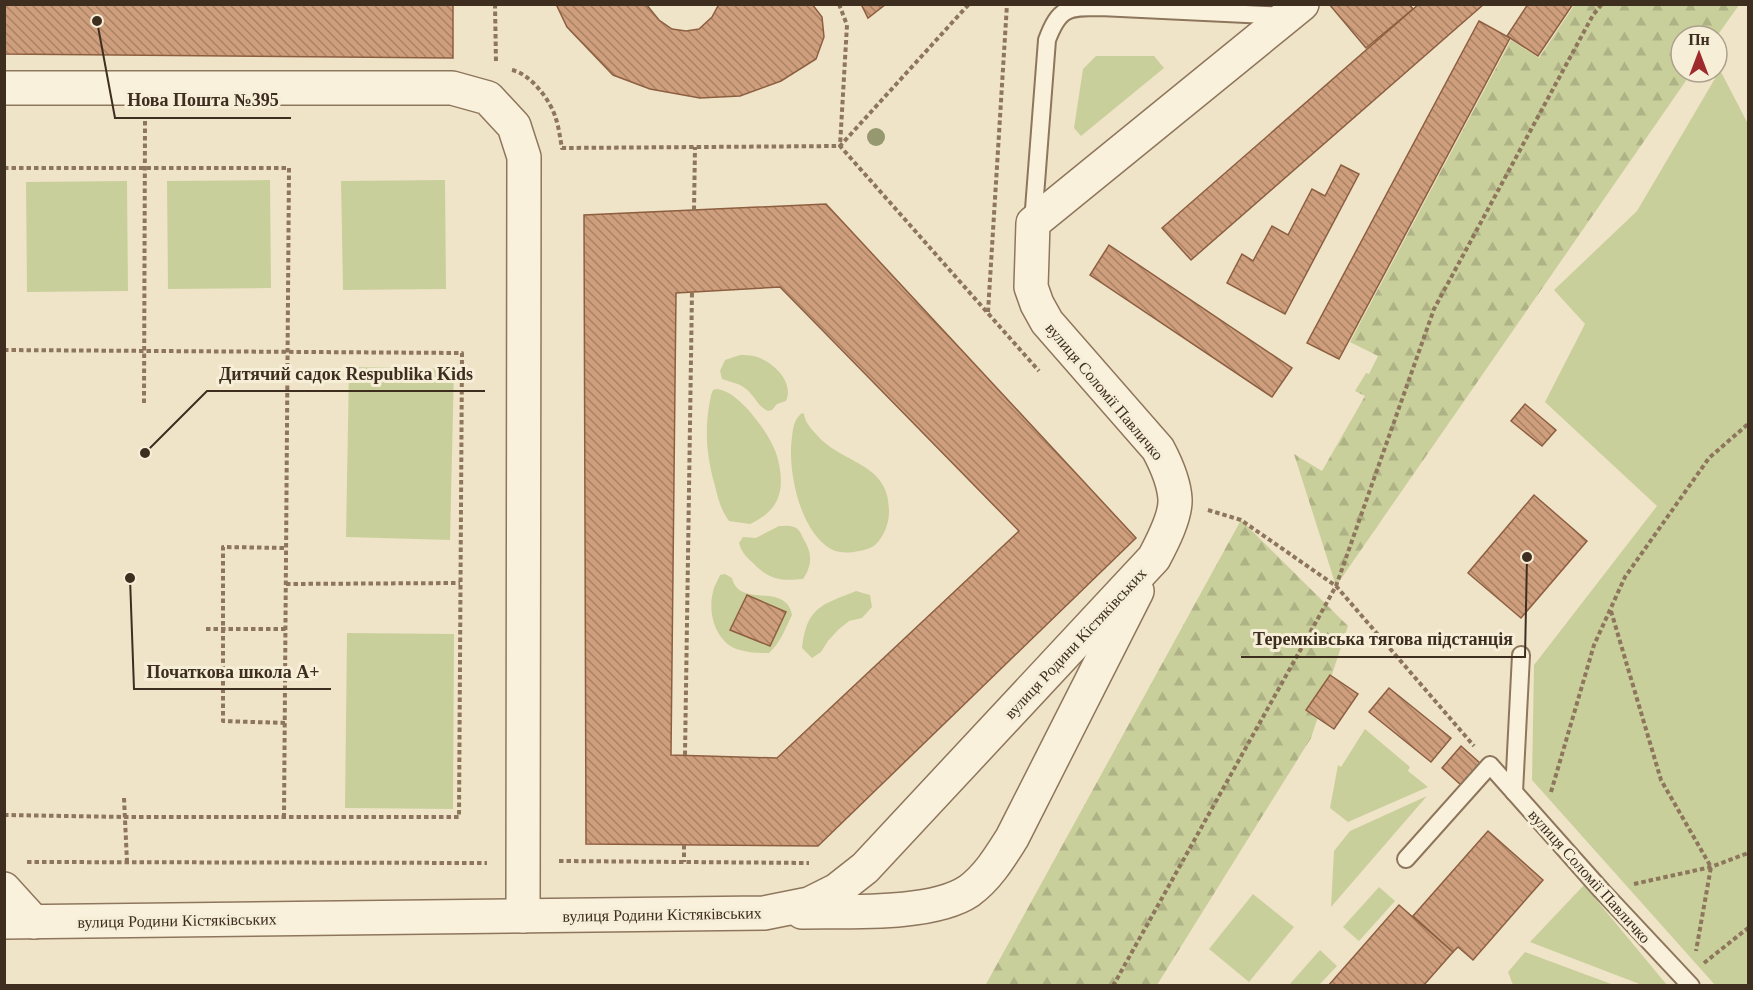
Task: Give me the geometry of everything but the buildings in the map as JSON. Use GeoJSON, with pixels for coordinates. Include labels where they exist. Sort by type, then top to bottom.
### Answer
{"type":"FeatureCollection","features":[{"type":"Feature","properties":{"kind":"street"},"geometry":{"type":"LineString","coordinates":[[1034,223],[1296,10]]}},
{"type":"Feature","properties":{"kind":"street"},"geometry":{"type":"LineString","coordinates":[[4,88],[452,88],[488,98],[514,126],[524,158],[523,916]]}},
{"type":"Feature","properties":{"kind":"street","name":"вулиця Соломії Павличко"},"geometry":{"type":"LineString","coordinates":[[1034,223],[1032,287],[1037,304],[1047,322],[1158,449],[1168,467],[1175,500]]}},
{"type":"Feature","properties":{"kind":"street","name":"вулиця Родини Кістяківських"},"geometry":{"type":"LineString","coordinates":[[4,889],[19,922],[764,913],[808,904],[837,890],[865,868],[1154,558],[1167,534],[1175,500]]}},
{"type":"Feature","properties":{"kind":"street"},"geometry":{"type":"LineString","coordinates":[[764,913],[890,910],[920,907],[968,891],[992,868],[1012,838],[1154,558]]}},
{"type":"Feature","properties":{"kind":"lane"},"geometry":{"type":"LineString","coordinates":[[1034,223],[1047,40],[1054,23],[1064,12],[1080,7],[1296,10]]}},
{"type":"Feature","properties":{"kind":"lane"},"geometry":{"type":"LineString","coordinates":[[1514,792],[1521,655]]}},
{"type":"Feature","properties":{"kind":"lane"},"geometry":{"type":"LineString","coordinates":[[1406,859],[1490,765]]}},
{"type":"Feature","properties":{"kind":"lane","name":"вулиця Соломії Павличко"},"geometry":{"type":"LineString","coordinates":[[1490,765],[1602,891],[1689,979]]}},
{"type":"Feature","properties":{"kind":"path"},"geometry":{"type":"LineString","coordinates":[[839,4],[847,25],[840,146],[1041,373]]}},
{"type":"Feature","properties":{"kind":"path"},"geometry":{"type":"LineString","coordinates":[[562,148],[840,146],[969,4]]}},
{"type":"Feature","properties":{"kind":"path"},"geometry":{"type":"LineString","coordinates":[[988,313],[1007,4]]}},
{"type":"Feature","properties":{"kind":"path"},"geometry":{"type":"LineString","coordinates":[[1113,986],[1336,586],[1434,309],[1593,15],[1602,4]]}},
{"type":"Feature","properties":{"kind":"path"},"geometry":{"type":"LineString","coordinates":[[507,69],[517,71],[540,88],[556,118],[562,160]]}},
{"type":"Feature","properties":{"kind":"path"},"geometry":{"type":"LineString","coordinates":[[144,402],[145,88]]}},
{"type":"Feature","properties":{"kind":"path"},"geometry":{"type":"LineString","coordinates":[[694,210],[695,147]]}},
{"type":"Feature","properties":{"kind":"path"},"geometry":{"type":"LineString","coordinates":[[4,168],[289,168],[284,817]]}},
{"type":"Feature","properties":{"kind":"path"},"geometry":{"type":"LineString","coordinates":[[685,755],[692,292]]}},
{"type":"Feature","properties":{"kind":"path"},"geometry":{"type":"LineString","coordinates":[[4,350],[462,352],[459,817],[4,815]]}},
{"type":"Feature","properties":{"kind":"path"},"geometry":{"type":"LineString","coordinates":[[1542,824],[1594,645],[1625,578],[1709,458],[1749,424]]}},
{"type":"Feature","properties":{"kind":"path"},"geometry":{"type":"LineString","coordinates":[[1175,500],[1241,520],[1336,586],[1490,765]]}},
{"type":"Feature","properties":{"kind":"path"},"geometry":{"type":"LineString","coordinates":[[285,723],[223,721],[223,547],[286,548]]}},
{"type":"Feature","properties":{"kind":"path"},"geometry":{"type":"LineString","coordinates":[[286,584],[460,583]]}},
{"type":"Feature","properties":{"kind":"path"},"geometry":{"type":"LineString","coordinates":[[1611,610],[1661,780],[1711,867],[1689,979]]}},
{"type":"Feature","properties":{"kind":"path"},"geometry":{"type":"LineString","coordinates":[[206,629],[286,629]]}},
{"type":"Feature","properties":{"kind":"path"},"geometry":{"type":"LineString","coordinates":[[124,798],[127,862]]}},
{"type":"Feature","properties":{"kind":"path"},"geometry":{"type":"LineString","coordinates":[[684,845],[684,862]]}},
{"type":"Feature","properties":{"kind":"path"},"geometry":{"type":"LineString","coordinates":[[1602,891],[1711,867],[1749,852]]}},
{"type":"Feature","properties":{"kind":"path"},"geometry":{"type":"LineString","coordinates":[[27,862],[820,863]]}},
{"type":"Feature","properties":{"kind":"path"},"geometry":{"type":"LineString","coordinates":[[1689,979],[1749,928]]}},
{"type":"Feature","properties":{"kind":"green space"},"geometry":{"type":"Polygon","coordinates":[[[1575,4],[1739,5],[1726,24],[1669,24],[1669,84],[1684,84],[1336,586],[1294,454],[1322,471],[1365,396],[1355,391],[1366,373],[1369,374],[1378,356],[1350,342],[1511,40],[1539,58],[1575,4]]]}},
{"type":"Feature","properties":{"kind":"green space"},"geometry":{"type":"Polygon","coordinates":[[[1096,56],[1154,56],[1164,68],[1081,136],[1074,128],[1083,69],[1096,56]]]}},
{"type":"Feature","properties":{"kind":"green space"},"geometry":{"type":"Polygon","coordinates":[[[1712,84],[1727,84],[1748,124],[1748,986],[1715,985],[1532,780],[1534,665],[1657,506],[1545,402],[1585,324],[1554,290],[1637,211],[1712,84]]]}},
{"type":"Feature","properties":{"kind":"green space"},"geometry":{"type":"Polygon","coordinates":[[[270,180],[271,288],[168,289],[167,181],[270,180]]]}},
{"type":"Feature","properties":{"kind":"green space"},"geometry":{"type":"Polygon","coordinates":[[[445,180],[446,289],[343,290],[341,181],[445,180]]]}},
{"type":"Feature","properties":{"kind":"green space"},"geometry":{"type":"Polygon","coordinates":[[[127,181],[128,291],[27,292],[26,182],[127,181]]]}},
{"type":"Feature","properties":{"kind":"green space"},"geometry":{"type":"Polygon","coordinates":[[[740,355],[761,358],[780,372],[787,386],[786,401],[768,411],[743,387],[722,379],[720,371],[725,360],[740,355]]]}},
{"type":"Feature","properties":{"kind":"green space"},"geometry":{"type":"Polygon","coordinates":[[[349,367],[454,369],[450,540],[346,537],[349,367]]]}},
{"type":"Feature","properties":{"kind":"green space"},"geometry":{"type":"Polygon","coordinates":[[[717,389],[735,397],[752,414],[767,435],[779,463],[781,485],[775,505],[750,524],[729,521],[720,504],[712,474],[707,441],[707,419],[711,395],[713,390],[717,389]]]}},
{"type":"Feature","properties":{"kind":"green space"},"geometry":{"type":"Polygon","coordinates":[[[802,413],[815,433],[826,443],[862,465],[882,483],[887,495],[889,516],[887,525],[878,542],[865,550],[845,553],[831,549],[820,541],[804,515],[794,482],[791,451],[793,427],[802,413]]]}},
{"type":"Feature","properties":{"kind":"green space"},"geometry":{"type":"Polygon","coordinates":[[[1241,520],[1348,626],[1311,738],[1157,985],[985,986],[1241,520]]]}},
{"type":"Feature","properties":{"kind":"green space"},"geometry":{"type":"Polygon","coordinates":[[[779,526],[796,528],[806,543],[810,553],[810,563],[803,579],[788,580],[770,576],[758,568],[741,549],[739,543],[743,537],[756,538],[779,526]]]}},
{"type":"Feature","properties":{"kind":"green space"},"geometry":{"type":"Polygon","coordinates":[[[725,574],[732,578],[735,586],[741,591],[779,598],[790,608],[792,615],[780,640],[769,653],[740,650],[725,642],[720,635],[713,619],[711,601],[720,575],[725,574]]]}},
{"type":"Feature","properties":{"kind":"green space"},"geometry":{"type":"Polygon","coordinates":[[[856,591],[870,595],[872,607],[862,618],[849,621],[838,630],[821,652],[812,658],[802,648],[804,634],[812,615],[825,604],[856,591]]]}},
{"type":"Feature","properties":{"kind":"green space"},"geometry":{"type":"Polygon","coordinates":[[[347,633],[454,634],[453,809],[345,808],[347,633]]]}},
{"type":"Feature","properties":{"kind":"green space"},"geometry":{"type":"Polygon","coordinates":[[[1365,729],[1410,767],[1408,771],[1428,787],[1348,822],[1330,808],[1338,765],[1341,767],[1365,729]]]}},
{"type":"Feature","properties":{"kind":"green space"},"geometry":{"type":"Polygon","coordinates":[[[1427,796],[1331,907],[1334,851],[1350,831],[1427,796]]]}},
{"type":"Feature","properties":{"kind":"green space"},"geometry":{"type":"Polygon","coordinates":[[[1584,885],[1667,985],[1642,985],[1530,942],[1584,885]]]}},
{"type":"Feature","properties":{"kind":"green space"},"geometry":{"type":"Polygon","coordinates":[[[1379,887],[1395,901],[1359,941],[1343,927],[1379,887]]]}},
{"type":"Feature","properties":{"kind":"green space"},"geometry":{"type":"Polygon","coordinates":[[[1253,894],[1294,927],[1249,982],[1209,949],[1253,894]]]}},
{"type":"Feature","properties":{"kind":"green space"},"geometry":{"type":"Polygon","coordinates":[[[1320,950],[1337,966],[1319,985],[1289,985],[1320,950]]]}},
{"type":"Feature","properties":{"kind":"green space"},"geometry":{"type":"Polygon","coordinates":[[[1525,952],[1614,985],[1513,985],[1508,972],[1525,952]]]}},
{"type":"Feature","properties":{"kind":"place","name":"Нова Пошта №395"},"geometry":{"type":"Point","coordinates":[97,21]}},
{"type":"Feature","properties":{"kind":"place","name":"Дитячий садок Respublika Kids"},"geometry":{"type":"Point","coordinates":[145,453]}},
{"type":"Feature","properties":{"kind":"place","name":"Теремківська тягова підстанція"},"geometry":{"type":"Point","coordinates":[1527,557]}},
{"type":"Feature","properties":{"kind":"place","name":"Початкова школа А+"},"geometry":{"type":"Point","coordinates":[130,578]}}]}
